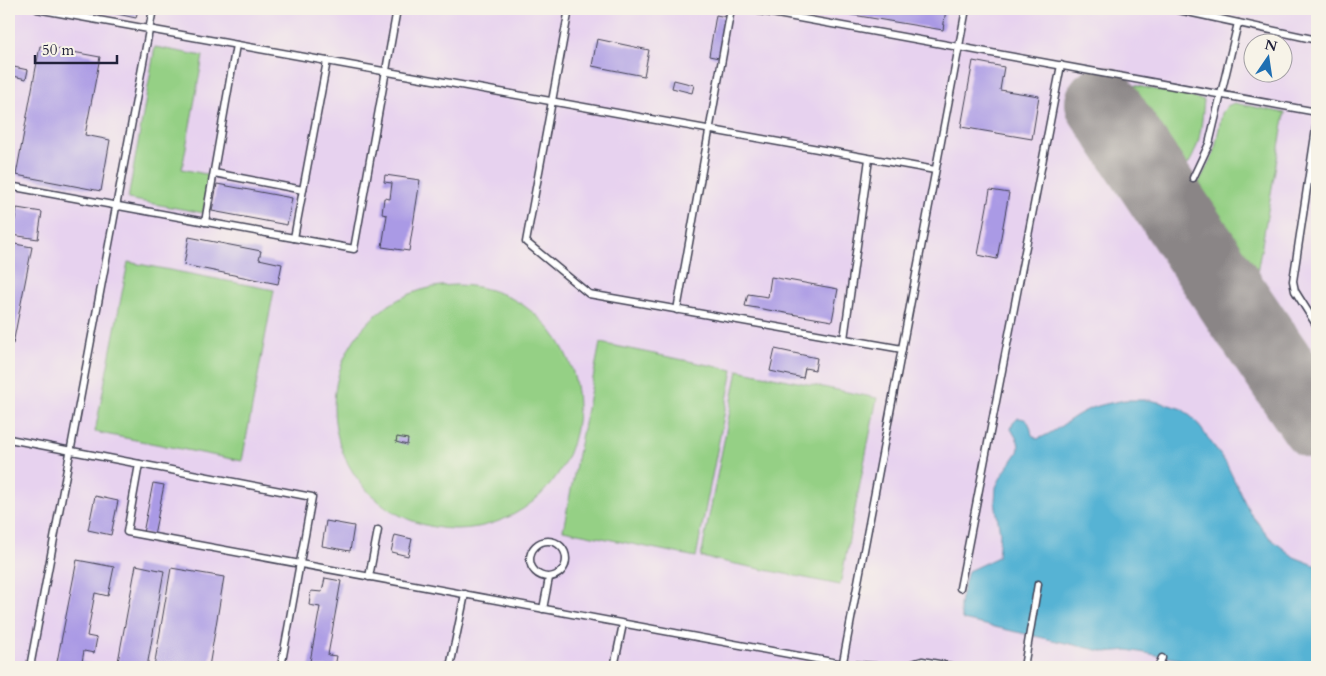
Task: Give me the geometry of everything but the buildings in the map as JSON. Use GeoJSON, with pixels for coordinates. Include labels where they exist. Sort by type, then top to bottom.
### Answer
{"type":"FeatureCollection","features":[{"type":"Feature","properties":{"kind":"lane"},"geometry":{"type":"LineString","coordinates":[[37,9],[935,170]]}},
{"type":"Feature","properties":{"kind":"lane"},"geometry":{"type":"LineString","coordinates":[[30,667],[153,9]]}},
{"type":"Feature","properties":{"kind":"lane"},"geometry":{"type":"LineString","coordinates":[[9,186],[354,249],[397,9]]}},
{"type":"Feature","properties":{"kind":"lane"},"geometry":{"type":"LineString","coordinates":[[569,9],[526,242],[589,294],[902,349]]}},
{"type":"Feature","properties":{"kind":"lane"},"geometry":{"type":"LineString","coordinates":[[678,310],[731,9]]}},
{"type":"Feature","properties":{"kind":"lane"},"geometry":{"type":"LineString","coordinates":[[749,9],[1317,112]]}},
{"type":"Feature","properties":{"kind":"lane"},"geometry":{"type":"LineString","coordinates":[[842,666],[966,9]]}},
{"type":"Feature","properties":{"kind":"lane"},"geometry":{"type":"LineString","coordinates":[[1174,9],[1317,40]]}},
{"type":"Feature","properties":{"kind":"lane"},"geometry":{"type":"LineString","coordinates":[[1193,178],[1210,144],[1238,23]]}},
{"type":"Feature","properties":{"kind":"lane"},"geometry":{"type":"LineString","coordinates":[[205,222],[236,45]]}},
{"type":"Feature","properties":{"kind":"lane"},"geometry":{"type":"LineString","coordinates":[[294,238],[327,61]]}},
{"type":"Feature","properties":{"kind":"lane"},"geometry":{"type":"LineString","coordinates":[[960,588],[1061,65]]}},
{"type":"Feature","properties":{"kind":"lane"},"geometry":{"type":"LineString","coordinates":[[1317,122],[1293,281],[1295,291],[1317,326]]}},
{"type":"Feature","properties":{"kind":"lane"},"geometry":{"type":"LineString","coordinates":[[844,339],[869,158]]}},
{"type":"Feature","properties":{"kind":"lane"},"geometry":{"type":"LineString","coordinates":[[214,173],[303,190]]}},
{"type":"Feature","properties":{"kind":"lane"},"geometry":{"type":"LineString","coordinates":[[9,439],[312,497],[280,667]]}},
{"type":"Feature","properties":{"kind":"lane"},"geometry":{"type":"LineString","coordinates":[[139,464],[127,532],[842,666],[887,667]]}},
{"type":"Feature","properties":{"kind":"lane"},"geometry":{"type":"LineString","coordinates":[[369,577],[378,530]]}},
{"type":"Feature","properties":{"kind":"lane"},"geometry":{"type":"LineString","coordinates":[[547,540],[560,545],[567,558],[562,572],[549,578],[535,573],[529,560],[534,546],[547,540]]}},
{"type":"Feature","properties":{"kind":"lane"},"geometry":{"type":"LineString","coordinates":[[543,609],[549,578]]}},
{"type":"Feature","properties":{"kind":"lane"},"geometry":{"type":"LineString","coordinates":[[1024,667],[1038,584]]}},
{"type":"Feature","properties":{"kind":"lane"},"geometry":{"type":"LineString","coordinates":[[450,667],[465,594]]}},
{"type":"Feature","properties":{"kind":"lane"},"geometry":{"type":"LineString","coordinates":[[614,667],[623,624]]}},
{"type":"Feature","properties":{"kind":"lane"},"geometry":{"type":"LineString","coordinates":[[1158,667],[1162,658]]}},
{"type":"Feature","properties":{"kind":"lane"},"geometry":{"type":"LineString","coordinates":[[903,667],[922,661],[955,667]]}},
{"type":"Feature","properties":{"kind":"shaded area"},"geometry":{"type":"Polygon","coordinates":[[[9,9],[1317,9],[1317,667],[9,667],[9,9]]]}},
{"type":"Feature","properties":{"kind":"green space"},"geometry":{"type":"Polygon","coordinates":[[[155,47],[203,56],[182,169],[210,175],[203,213],[128,199],[155,47]]]}},
{"type":"Feature","properties":{"kind":"green space"},"geometry":{"type":"Polygon","coordinates":[[[1124,83],[1204,100],[1199,139],[1193,156],[1181,174],[1124,83]]]}},
{"type":"Feature","properties":{"kind":"green space"},"geometry":{"type":"Polygon","coordinates":[[[1234,103],[1285,113],[1256,279],[1196,188],[1214,153],[1222,113],[1227,106],[1234,103]]]}},
{"type":"Feature","properties":{"kind":"green space"},"geometry":{"type":"Polygon","coordinates":[[[128,262],[274,290],[242,461],[95,432],[128,262]]]}},
{"type":"Feature","properties":{"kind":"green space"},"geometry":{"type":"Polygon","coordinates":[[[444,285],[468,285],[492,290],[514,299],[534,312],[551,329],[564,349],[573,371],[578,395],[576,431],[564,465],[551,485],[534,502],[514,515],[492,524],[468,529],[444,529],[420,524],[398,515],[378,502],[361,485],[348,465],[339,443],[334,419],[334,395],[339,371],[348,349],[361,329],[378,312],[398,299],[420,290],[444,285]]]}},
{"type":"Feature","properties":{"kind":"green space"},"geometry":{"type":"Polygon","coordinates":[[[600,343],[733,370],[696,557],[563,530],[600,343]]]}},
{"type":"Feature","properties":{"kind":"green space"},"geometry":{"type":"Polygon","coordinates":[[[738,370],[877,398],[840,585],[701,557],[738,370]]]}},
{"type":"Feature","properties":{"kind":"water"},"geometry":{"type":"Polygon","coordinates":[[[1125,400],[1150,400],[1166,404],[1182,409],[1195,420],[1226,463],[1250,513],[1270,538],[1294,557],[1317,566],[1317,667],[1223,667],[1128,650],[1106,652],[963,620],[960,603],[968,571],[998,557],[1000,533],[995,501],[996,487],[1018,452],[1018,441],[1011,429],[1013,423],[1018,418],[1025,419],[1030,425],[1032,435],[1037,439],[1088,410],[1104,404],[1125,400]]]}},
{"type":"Feature","properties":{"kind":"runway"},"geometry":{"type":"LineString","coordinates":[[1102,103],[1317,423]]}}]}
